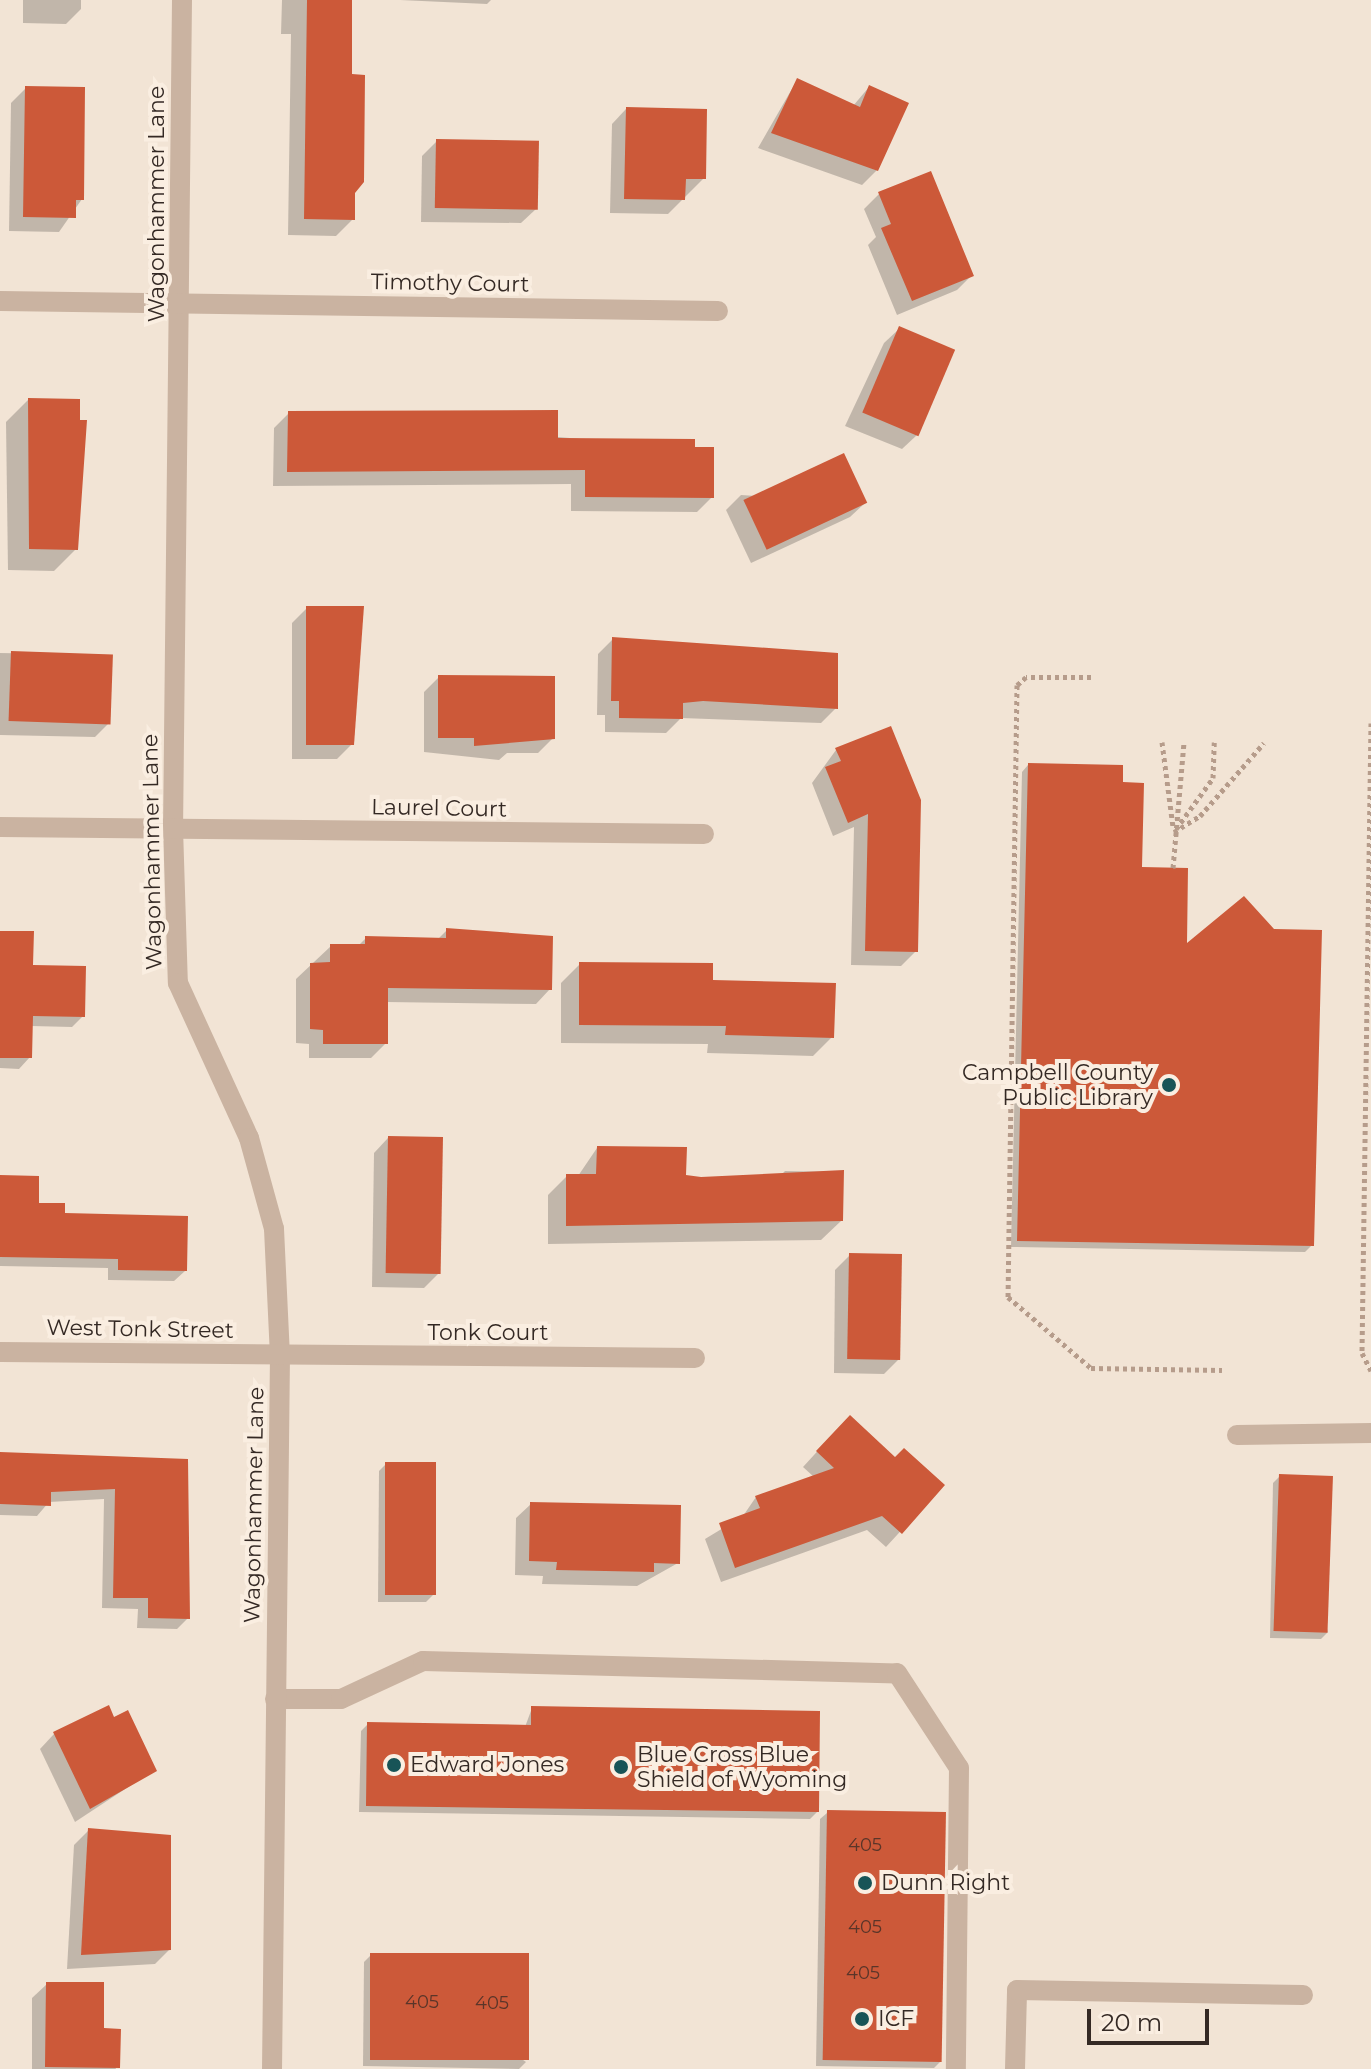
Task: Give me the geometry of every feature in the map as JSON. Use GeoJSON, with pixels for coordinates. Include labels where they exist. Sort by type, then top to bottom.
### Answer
{"type":"FeatureCollection","features":[{"type":"Feature","properties":{"kind":"street","name":"Wagonhammer Lane"},"geometry":{"type":"LineString","coordinates":[[182,0],[173,828],[178,983],[249,1138],[274,1229],[280,1355],[272,2069]]}},
{"type":"Feature","properties":{"kind":"street","name":"Timothy Court"},"geometry":{"type":"LineString","coordinates":[[0,301],[718,311]]}},
{"type":"Feature","properties":{"kind":"street","name":"Laurel Court"},"geometry":{"type":"LineString","coordinates":[[0,827],[704,834]]}},
{"type":"Feature","properties":{"kind":"street","name":"West Tonk Street"},"geometry":{"type":"LineString","coordinates":[[0,1352],[280,1355]]}},
{"type":"Feature","properties":{"kind":"street","name":"Tonk Court"},"geometry":{"type":"LineString","coordinates":[[280,1355],[695,1358]]}},
{"type":"Feature","properties":{"kind":"street"},"geometry":{"type":"LineString","coordinates":[[1237,1435],[1371,1433]]}},
{"type":"Feature","properties":{"kind":"street"},"geometry":{"type":"LineString","coordinates":[[275,1699],[341,1699],[423,1661],[897,1673],[959,1768],[956,2069]]}},
{"type":"Feature","properties":{"kind":"street"},"geometry":{"type":"LineString","coordinates":[[1015,2069],[1017,1990],[1303,1995]]}},
{"type":"Feature","properties":{"kind":"path"},"geometry":{"type":"LineString","coordinates":[[1091,677],[1026,677],[1017,685],[1008,1297],[1091,1368],[1222,1370]]}},
{"type":"Feature","properties":{"kind":"path"},"geometry":{"type":"LineString","coordinates":[[1371,723],[1362,1353],[1371,1371]]}},
{"type":"Feature","properties":{"kind":"path"},"geometry":{"type":"LineString","coordinates":[[1162,742],[1174,832]]}},
{"type":"Feature","properties":{"kind":"path"},"geometry":{"type":"LineString","coordinates":[[1173,868],[1184,742]]}},
{"type":"Feature","properties":{"kind":"path"},"geometry":{"type":"LineString","coordinates":[[1174,832],[1213,778],[1214,742]]}},
{"type":"Feature","properties":{"kind":"path"},"geometry":{"type":"LineString","coordinates":[[1174,832],[1200,816],[1264,743]]}},
{"type":"Feature","properties":{"kind":"building"},"geometry":{"type":"Polygon","coordinates":[[[307,0],[352,0],[352,74],[365,75],[364,182],[355,193],[355,220],[304,219],[307,0]]]}},
{"type":"Feature","properties":{"kind":"building"},"geometry":{"type":"Polygon","coordinates":[[[797,78],[860,107],[869,85],[909,103],[878,171],[771,133],[797,78]]]}},
{"type":"Feature","properties":{"kind":"building"},"geometry":{"type":"Polygon","coordinates":[[[25,86],[85,87],[84,200],[76,200],[76,218],[23,217],[25,86]]]}},
{"type":"Feature","properties":{"kind":"building"},"geometry":{"type":"Polygon","coordinates":[[[626,107],[707,109],[706,179],[686,179],[685,200],[624,199],[626,107]]]}},
{"type":"Feature","properties":{"kind":"building"},"geometry":{"type":"Polygon","coordinates":[[[436,139],[539,141],[538,210],[435,208],[436,139]]]}},
{"type":"Feature","properties":{"kind":"building"},"geometry":{"type":"Polygon","coordinates":[[[931,171],[974,276],[912,301],[881,228],[891,224],[878,192],[931,171]]]}},
{"type":"Feature","properties":{"kind":"building"},"geometry":{"type":"Polygon","coordinates":[[[899,326],[955,350],[918,436],[862,413],[899,326]]]}},
{"type":"Feature","properties":{"kind":"building"},"geometry":{"type":"Polygon","coordinates":[[[28,398],[80,399],[80,420],[87,420],[78,550],[29,549],[28,398]]]}},
{"type":"Feature","properties":{"kind":"building"},"geometry":{"type":"Polygon","coordinates":[[[558,410],[558,438],[695,439],[695,447],[714,447],[714,498],[585,497],[585,470],[287,472],[288,411],[558,410]]]}},
{"type":"Feature","properties":{"kind":"building"},"geometry":{"type":"Polygon","coordinates":[[[844,453],[867,503],[767,550],[743,500],[844,453]]]}},
{"type":"Feature","properties":{"kind":"building"},"geometry":{"type":"Polygon","coordinates":[[[306,606],[364,606],[354,745],[306,745],[306,606]]]}},
{"type":"Feature","properties":{"kind":"building"},"geometry":{"type":"Polygon","coordinates":[[[612,637],[838,653],[838,709],[703,701],[683,703],[683,719],[619,718],[619,701],[611,701],[612,637]]]}},
{"type":"Feature","properties":{"kind":"building"},"geometry":{"type":"Polygon","coordinates":[[[11,651],[113,655],[110,725],[9,721],[11,651]]]}},
{"type":"Feature","properties":{"kind":"building"},"geometry":{"type":"Polygon","coordinates":[[[438,675],[555,676],[555,739],[474,746],[474,738],[438,738],[438,675]]]}},
{"type":"Feature","properties":{"kind":"building"},"geometry":{"type":"Polygon","coordinates":[[[891,726],[921,800],[918,952],[865,951],[868,814],[848,823],[825,767],[841,761],[835,748],[891,726]]]}},
{"type":"Feature","properties":{"kind":"building","name":"Campbell County Public Library"},"geometry":{"type":"Polygon","coordinates":[[[1028,763],[1123,765],[1123,782],[1144,783],[1142,867],[1188,868],[1187,943],[1244,896],[1274,929],[1322,930],[1314,1246],[1017,1241],[1028,763]]]}},
{"type":"Feature","properties":{"kind":"building"},"geometry":{"type":"Polygon","coordinates":[[[446,928],[553,936],[552,990],[388,988],[388,1044],[323,1044],[323,1030],[310,1029],[310,963],[330,962],[330,944],[365,944],[365,936],[446,938],[446,928]]]}},
{"type":"Feature","properties":{"kind":"building"},"geometry":{"type":"Polygon","coordinates":[[[0,931],[34,931],[33,965],[86,966],[85,1017],[33,1016],[32,1058],[0,1058],[0,931]]]}},
{"type":"Feature","properties":{"kind":"building"},"geometry":{"type":"Polygon","coordinates":[[[579,962],[713,963],[713,980],[836,983],[834,1038],[725,1035],[726,1026],[579,1025],[579,962]]]}},
{"type":"Feature","properties":{"kind":"building"},"geometry":{"type":"Polygon","coordinates":[[[388,1136],[443,1137],[441,1274],[386,1273],[388,1136]]]}},
{"type":"Feature","properties":{"kind":"building"},"geometry":{"type":"Polygon","coordinates":[[[597,1146],[687,1147],[686,1175],[701,1177],[844,1170],[843,1221],[566,1226],[566,1174],[596,1174],[597,1146]]]}},
{"type":"Feature","properties":{"kind":"building"},"geometry":{"type":"Polygon","coordinates":[[[0,1175],[39,1176],[39,1203],[65,1203],[65,1213],[188,1216],[187,1271],[118,1270],[118,1259],[0,1257],[0,1175]]]}},
{"type":"Feature","properties":{"kind":"building"},"geometry":{"type":"Polygon","coordinates":[[[849,1253],[902,1254],[900,1360],[847,1359],[849,1253]]]}},
{"type":"Feature","properties":{"kind":"building"},"geometry":{"type":"Polygon","coordinates":[[[850,1415],[895,1457],[904,1448],[945,1485],[902,1534],[882,1516],[735,1568],[719,1523],[760,1508],[755,1496],[834,1468],[816,1451],[850,1415]]]}},
{"type":"Feature","properties":{"kind":"building"},"geometry":{"type":"Polygon","coordinates":[[[0,1452],[188,1459],[190,1619],[148,1618],[148,1598],[113,1598],[115,1489],[51,1492],[51,1506],[0,1504],[0,1452]]]}},
{"type":"Feature","properties":{"kind":"building"},"geometry":{"type":"Polygon","coordinates":[[[385,1462],[436,1462],[436,1595],[385,1595],[385,1462]]]}},
{"type":"Feature","properties":{"kind":"building"},"geometry":{"type":"Polygon","coordinates":[[[1279,1474],[1333,1476],[1327,1633],[1274,1631],[1279,1474]]]}},
{"type":"Feature","properties":{"kind":"building"},"geometry":{"type":"Polygon","coordinates":[[[530,1502],[681,1505],[680,1564],[654,1563],[654,1572],[556,1570],[557,1562],[529,1561],[530,1502]]]}},
{"type":"Feature","properties":{"kind":"building"},"geometry":{"type":"Polygon","coordinates":[[[109,1705],[114,1717],[128,1710],[157,1771],[90,1809],[53,1732],[109,1705]]]}},
{"type":"Feature","properties":{"kind":"building"},"geometry":{"type":"Polygon","coordinates":[[[531,1706],[820,1711],[819,1812],[366,1806],[367,1722],[531,1725],[531,1706]]]}},
{"type":"Feature","properties":{"kind":"building"},"geometry":{"type":"Polygon","coordinates":[[[827,1810],[946,1812],[942,2062],[823,2060],[827,1810]]]}},
{"type":"Feature","properties":{"kind":"building"},"geometry":{"type":"Polygon","coordinates":[[[88,1828],[171,1835],[171,1950],[81,1955],[88,1828]]]}},
{"type":"Feature","properties":{"kind":"building"},"geometry":{"type":"Polygon","coordinates":[[[370,1953],[529,1953],[529,2060],[370,2060],[370,1953]]]}},
{"type":"Feature","properties":{"kind":"building"},"geometry":{"type":"Polygon","coordinates":[[[46,1982],[104,1982],[104,2028],[121,2029],[120,2068],[45,2067],[46,1982]]]}},
{"type":"Feature","properties":{"kind":"place","name":"Campbell County Public Library"},"geometry":{"type":"Point","coordinates":[1169,1085]}},
{"type":"Feature","properties":{"kind":"place","name":"Edward Jones"},"geometry":{"type":"Point","coordinates":[394,1765]}},
{"type":"Feature","properties":{"kind":"place","name":"Blue Cross Blue Shield of Wyoming"},"geometry":{"type":"Point","coordinates":[621,1767]}},
{"type":"Feature","properties":{"kind":"place","name":"Dunn Right"},"geometry":{"type":"Point","coordinates":[865,1883]}},
{"type":"Feature","properties":{"kind":"place","name":"ICF"},"geometry":{"type":"Point","coordinates":[862,2019]}}]}
